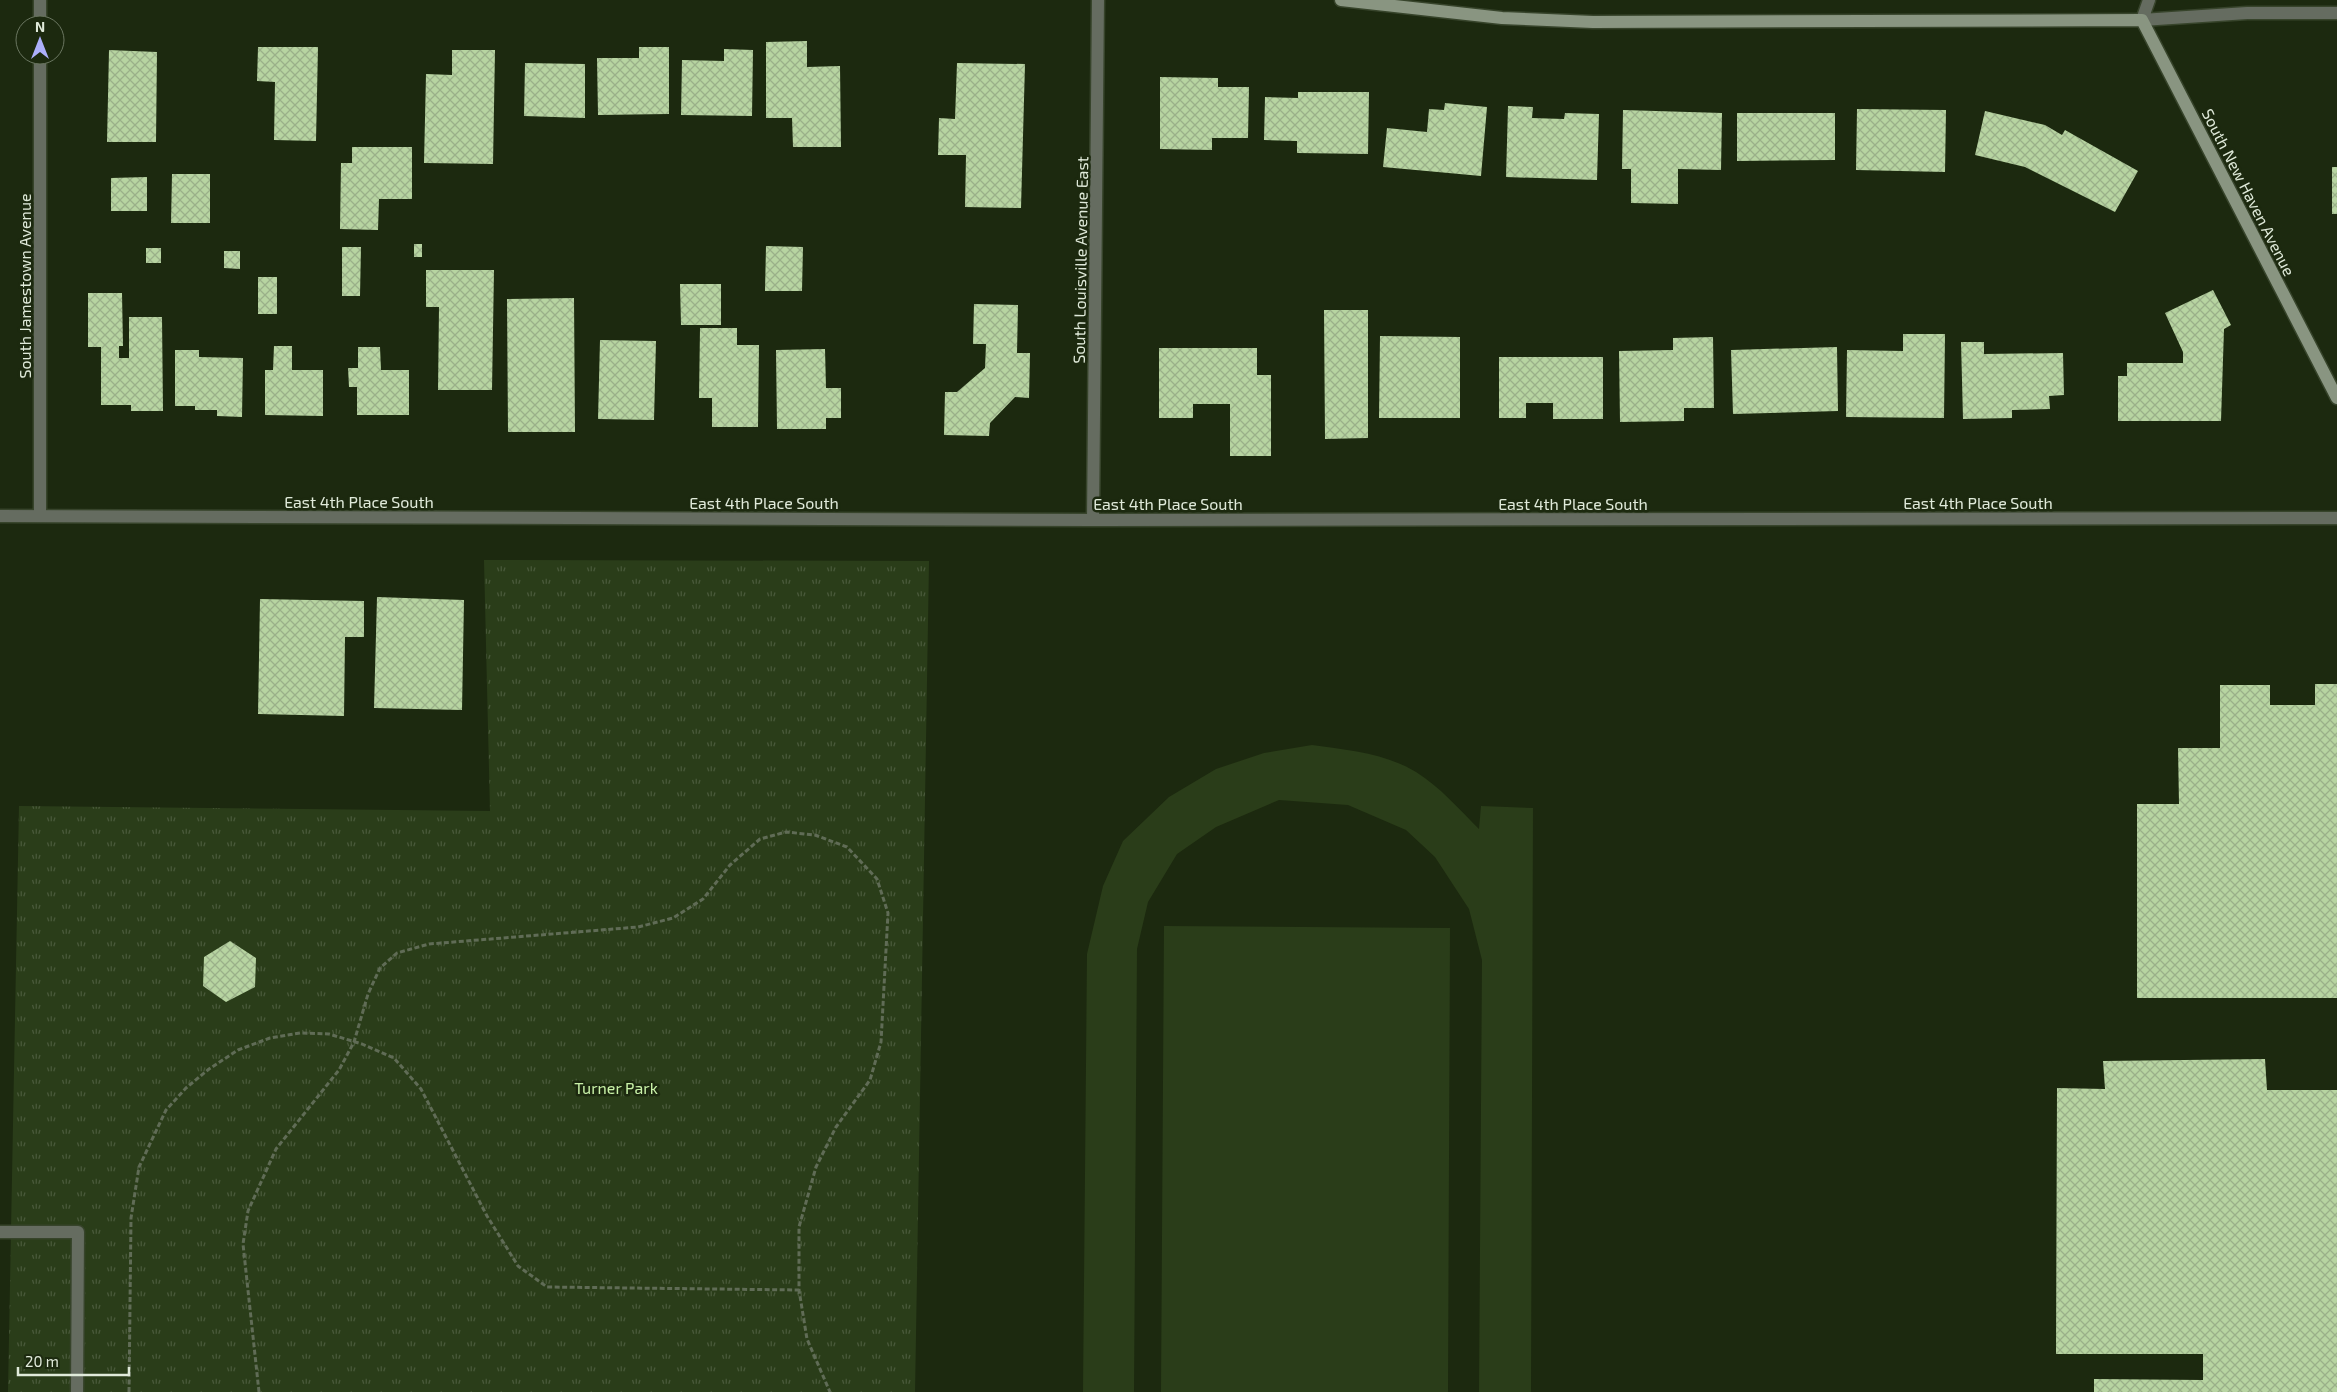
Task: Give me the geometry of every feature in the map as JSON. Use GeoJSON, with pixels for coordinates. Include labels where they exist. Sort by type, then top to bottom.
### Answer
{"type":"FeatureCollection","features":[{"type":"Feature","properties":{"kind":"street"},"geometry":{"type":"LineString","coordinates":[[40,0],[40,15]]}},
{"type":"Feature","properties":{"kind":"street","name":"South Louisville Avenue East"},"geometry":{"type":"LineString","coordinates":[[1093,520],[1098,0]]}},
{"type":"Feature","properties":{"kind":"street"},"geometry":{"type":"LineString","coordinates":[[1341,0],[1502,18],[1593,22],[2142,20],[2247,13],[2337,13]]}},
{"type":"Feature","properties":{"kind":"street"},"geometry":{"type":"LineString","coordinates":[[2142,20],[2149,0]]}},
{"type":"Feature","properties":{"kind":"street","name":"South New Haven Avenue"},"geometry":{"type":"LineString","coordinates":[[2142,20],[2337,398]]}},
{"type":"Feature","properties":{"kind":"street","name":"South Jamestown Avenue"},"geometry":{"type":"LineString","coordinates":[[40,65],[40,516]]}},
{"type":"Feature","properties":{"kind":"street","name":"East 4th Place South"},"geometry":{"type":"LineString","coordinates":[[0,516],[1093,520],[2337,518]]}},
{"type":"Feature","properties":{"kind":"street"},"geometry":{"type":"LineString","coordinates":[[0,1232],[78,1232],[76,1392]]}},
{"type":"Feature","properties":{"kind":"path"},"geometry":{"type":"LineString","coordinates":[[259,1392],[244,1244],[248,1211],[276,1149],[339,1070],[354,1042],[368,994],[380,968],[397,954],[429,944],[638,927],[673,918],[702,899],[730,865],[760,839],[786,832],[815,835],[847,847],[877,879],[888,913],[881,1042],[870,1080],[836,1127],[816,1167],[799,1227],[799,1290],[807,1339],[830,1392]]}},
{"type":"Feature","properties":{"kind":"path"},"geometry":{"type":"LineString","coordinates":[[129,1392],[131,1218],[138,1167],[166,1110],[209,1069],[238,1050],[270,1038],[300,1033],[329,1034],[394,1058],[421,1089],[487,1216],[518,1266],[547,1287],[799,1290]]}},
{"type":"Feature","properties":{"kind":"green space","name":"Turner Park"},"geometry":{"type":"Polygon","coordinates":[[[484,560],[929,561],[915,1392],[8,1392],[19,806],[490,811],[484,560]]]}},
{"type":"Feature","properties":{"kind":"green space"},"geometry":{"type":"Polygon","coordinates":[[[1312,745],[1379,756],[1416,772],[1433,784],[1479,829],[1481,806],[1533,808],[1531,1392],[1479,1392],[1482,960],[1469,909],[1435,857],[1406,830],[1348,805],[1279,800],[1216,827],[1177,854],[1148,902],[1137,949],[1134,1392],[1083,1392],[1087,954],[1103,886],[1123,841],[1169,797],[1216,769],[1264,753],[1312,745]]]}},
{"type":"Feature","properties":{"kind":"green space"},"geometry":{"type":"Polygon","coordinates":[[[1164,926],[1450,928],[1448,1392],[1161,1392],[1164,926]]]}},
{"type":"Feature","properties":{"kind":"building"},"geometry":{"type":"Polygon","coordinates":[[[807,41],[807,67],[840,66],[841,147],[793,147],[792,118],[766,118],[766,42],[807,41]]]}},
{"type":"Feature","properties":{"kind":"building"},"geometry":{"type":"Polygon","coordinates":[[[258,47],[318,47],[316,141],[274,140],[275,82],[257,81],[258,47]]]}},
{"type":"Feature","properties":{"kind":"building"},"geometry":{"type":"Polygon","coordinates":[[[639,47],[669,47],[669,114],[598,115],[597,58],[639,58],[639,47]]]}},
{"type":"Feature","properties":{"kind":"building"},"geometry":{"type":"Polygon","coordinates":[[[724,49],[753,50],[752,116],[681,115],[682,60],[724,61],[724,49]]]}},
{"type":"Feature","properties":{"kind":"building"},"geometry":{"type":"Polygon","coordinates":[[[109,50],[157,52],[156,142],[107,142],[109,50]]]}},
{"type":"Feature","properties":{"kind":"building"},"geometry":{"type":"Polygon","coordinates":[[[452,50],[495,50],[493,164],[424,163],[426,74],[452,75],[452,50]]]}},
{"type":"Feature","properties":{"kind":"building"},"geometry":{"type":"Polygon","coordinates":[[[525,63],[585,64],[585,118],[524,116],[525,63]]]}},
{"type":"Feature","properties":{"kind":"building"},"geometry":{"type":"Polygon","coordinates":[[[957,63],[1025,64],[1021,208],[965,207],[966,155],[938,155],[939,118],[955,119],[957,63]]]}},
{"type":"Feature","properties":{"kind":"building"},"geometry":{"type":"Polygon","coordinates":[[[1160,77],[1218,78],[1218,87],[1249,87],[1248,138],[1212,138],[1212,150],[1160,149],[1160,77]]]}},
{"type":"Feature","properties":{"kind":"building"},"geometry":{"type":"Polygon","coordinates":[[[1298,92],[1369,92],[1368,154],[1297,153],[1297,141],[1264,140],[1265,97],[1298,98],[1298,92]]]}},
{"type":"Feature","properties":{"kind":"building"},"geometry":{"type":"Polygon","coordinates":[[[1445,103],[1487,107],[1481,176],[1383,167],[1387,128],[1427,132],[1429,109],[1444,110],[1445,103]]]}},
{"type":"Feature","properties":{"kind":"building"},"geometry":{"type":"Polygon","coordinates":[[[1508,106],[1533,107],[1532,118],[1564,119],[1565,113],[1599,114],[1597,180],[1506,177],[1508,106]]]}},
{"type":"Feature","properties":{"kind":"building"},"geometry":{"type":"Polygon","coordinates":[[[1857,109],[1946,110],[1945,172],[1856,170],[1857,109]]]}},
{"type":"Feature","properties":{"kind":"building"},"geometry":{"type":"Polygon","coordinates":[[[1623,110],[1722,113],[1721,170],[1678,169],[1678,204],[1631,203],[1631,169],[1622,169],[1623,110]]]}},
{"type":"Feature","properties":{"kind":"building"},"geometry":{"type":"Polygon","coordinates":[[[1985,111],[2045,125],[2062,135],[2065,130],[2138,171],[2115,212],[2025,167],[1975,155],[1985,111]]]}},
{"type":"Feature","properties":{"kind":"building"},"geometry":{"type":"Polygon","coordinates":[[[1737,113],[1835,113],[1835,160],[1737,161],[1737,113]]]}},
{"type":"Feature","properties":{"kind":"building"},"geometry":{"type":"Polygon","coordinates":[[[352,147],[412,147],[412,199],[379,199],[378,230],[340,229],[341,163],[352,163],[352,147]]]}},
{"type":"Feature","properties":{"kind":"building"},"geometry":{"type":"Polygon","coordinates":[[[2332,167],[2337,167],[2337,214],[2332,214],[2332,167]]]}},
{"type":"Feature","properties":{"kind":"building"},"geometry":{"type":"Polygon","coordinates":[[[172,174],[210,174],[210,223],[171,223],[172,174]]]}},
{"type":"Feature","properties":{"kind":"building"},"geometry":{"type":"Polygon","coordinates":[[[147,177],[147,211],[111,211],[111,178],[147,177]]]}},
{"type":"Feature","properties":{"kind":"building"},"geometry":{"type":"Polygon","coordinates":[[[414,244],[422,244],[422,257],[414,257],[414,244]]]}},
{"type":"Feature","properties":{"kind":"building"},"geometry":{"type":"Polygon","coordinates":[[[766,246],[803,247],[802,291],[765,291],[766,246]]]}},
{"type":"Feature","properties":{"kind":"building"},"geometry":{"type":"Polygon","coordinates":[[[342,247],[361,247],[360,296],[342,296],[342,247]]]}},
{"type":"Feature","properties":{"kind":"building"},"geometry":{"type":"Polygon","coordinates":[[[146,248],[161,248],[161,263],[146,263],[146,248]]]}},
{"type":"Feature","properties":{"kind":"building"},"geometry":{"type":"Polygon","coordinates":[[[224,251],[240,251],[240,269],[224,268],[224,251]]]}},
{"type":"Feature","properties":{"kind":"building"},"geometry":{"type":"Polygon","coordinates":[[[426,270],[494,270],[492,390],[438,390],[439,307],[426,307],[426,270]]]}},
{"type":"Feature","properties":{"kind":"building"},"geometry":{"type":"Polygon","coordinates":[[[258,277],[277,277],[277,314],[258,314],[258,277]]]}},
{"type":"Feature","properties":{"kind":"building"},"geometry":{"type":"Polygon","coordinates":[[[680,284],[721,284],[721,325],[681,325],[680,284]]]}},
{"type":"Feature","properties":{"kind":"building"},"geometry":{"type":"Polygon","coordinates":[[[2213,290],[2231,325],[2224,329],[2221,421],[2118,421],[2118,376],[2127,376],[2127,363],[2183,363],[2183,352],[2165,313],[2213,290]]]}},
{"type":"Feature","properties":{"kind":"building"},"geometry":{"type":"Polygon","coordinates":[[[88,293],[122,293],[123,346],[119,346],[119,358],[129,358],[129,317],[162,317],[163,411],[131,411],[131,405],[101,405],[101,347],[88,347],[88,293]]]}},
{"type":"Feature","properties":{"kind":"building"},"geometry":{"type":"Polygon","coordinates":[[[574,298],[575,432],[508,432],[507,299],[574,298]]]}},
{"type":"Feature","properties":{"kind":"building"},"geometry":{"type":"Polygon","coordinates":[[[974,304],[1018,305],[1017,353],[1030,353],[1029,398],[1015,397],[990,423],[989,436],[944,435],[945,392],[957,392],[985,368],[986,344],[973,344],[974,304]]]}},
{"type":"Feature","properties":{"kind":"building"},"geometry":{"type":"Polygon","coordinates":[[[1324,310],[1368,310],[1368,438],[1325,439],[1324,310]]]}},
{"type":"Feature","properties":{"kind":"building"},"geometry":{"type":"Polygon","coordinates":[[[700,328],[737,328],[737,345],[759,345],[758,427],[712,427],[712,398],[699,398],[700,328]]]}},
{"type":"Feature","properties":{"kind":"building"},"geometry":{"type":"Polygon","coordinates":[[[1903,334],[1945,334],[1944,418],[1846,417],[1847,350],[1903,351],[1903,334]]]}},
{"type":"Feature","properties":{"kind":"building"},"geometry":{"type":"Polygon","coordinates":[[[1380,336],[1460,337],[1460,418],[1379,418],[1380,336]]]}},
{"type":"Feature","properties":{"kind":"building"},"geometry":{"type":"Polygon","coordinates":[[[1713,337],[1714,408],[1684,408],[1684,421],[1620,422],[1619,351],[1673,350],[1673,338],[1713,337]]]}},
{"type":"Feature","properties":{"kind":"building"},"geometry":{"type":"Polygon","coordinates":[[[600,340],[656,341],[654,420],[598,419],[600,340]]]}},
{"type":"Feature","properties":{"kind":"building"},"geometry":{"type":"Polygon","coordinates":[[[1961,342],[1984,342],[1984,354],[2063,353],[2064,395],[2049,396],[2050,409],[2012,410],[2012,418],[1963,419],[1961,342]]]}},
{"type":"Feature","properties":{"kind":"building"},"geometry":{"type":"Polygon","coordinates":[[[274,346],[292,346],[292,370],[323,370],[323,416],[265,415],[265,370],[273,370],[274,346]]]}},
{"type":"Feature","properties":{"kind":"building"},"geometry":{"type":"Polygon","coordinates":[[[358,347],[380,347],[381,370],[409,370],[409,415],[357,415],[357,387],[349,387],[348,368],[358,368],[358,347]]]}},
{"type":"Feature","properties":{"kind":"building"},"geometry":{"type":"Polygon","coordinates":[[[1837,347],[1838,411],[1733,414],[1731,350],[1837,347]]]}},
{"type":"Feature","properties":{"kind":"building"},"geometry":{"type":"Polygon","coordinates":[[[1159,348],[1257,348],[1257,375],[1271,375],[1271,456],[1230,456],[1230,404],[1193,404],[1193,418],[1159,418],[1159,348]]]}},
{"type":"Feature","properties":{"kind":"building"},"geometry":{"type":"Polygon","coordinates":[[[825,349],[826,388],[841,388],[841,418],[826,418],[826,429],[777,429],[776,350],[825,349]]]}},
{"type":"Feature","properties":{"kind":"building"},"geometry":{"type":"Polygon","coordinates":[[[175,350],[199,350],[199,357],[243,358],[242,417],[217,416],[217,410],[195,410],[195,406],[175,406],[175,350]]]}},
{"type":"Feature","properties":{"kind":"building"},"geometry":{"type":"Polygon","coordinates":[[[1499,357],[1603,357],[1603,419],[1553,419],[1553,403],[1526,403],[1526,418],[1499,418],[1499,357]]]}},
{"type":"Feature","properties":{"kind":"building"},"geometry":{"type":"Polygon","coordinates":[[[377,597],[464,600],[462,710],[374,708],[377,597]]]}},
{"type":"Feature","properties":{"kind":"building"},"geometry":{"type":"Polygon","coordinates":[[[260,599],[364,601],[364,637],[345,637],[344,716],[258,714],[260,599]]]}},
{"type":"Feature","properties":{"kind":"building"},"geometry":{"type":"Polygon","coordinates":[[[2315,684],[2337,684],[2337,998],[2137,998],[2137,804],[2179,804],[2178,748],[2220,748],[2220,685],[2270,685],[2270,705],[2315,705],[2315,684]]]}},
{"type":"Feature","properties":{"kind":"building"},"geometry":{"type":"Polygon","coordinates":[[[230,941],[256,958],[255,987],[226,1002],[203,986],[204,957],[230,941]]]}},
{"type":"Feature","properties":{"kind":"building"},"geometry":{"type":"Polygon","coordinates":[[[2265,1059],[2267,1090],[2337,1090],[2337,1392],[2094,1392],[2094,1379],[2203,1380],[2203,1354],[2056,1354],[2057,1088],[2105,1089],[2103,1061],[2265,1059]]]}}]}
